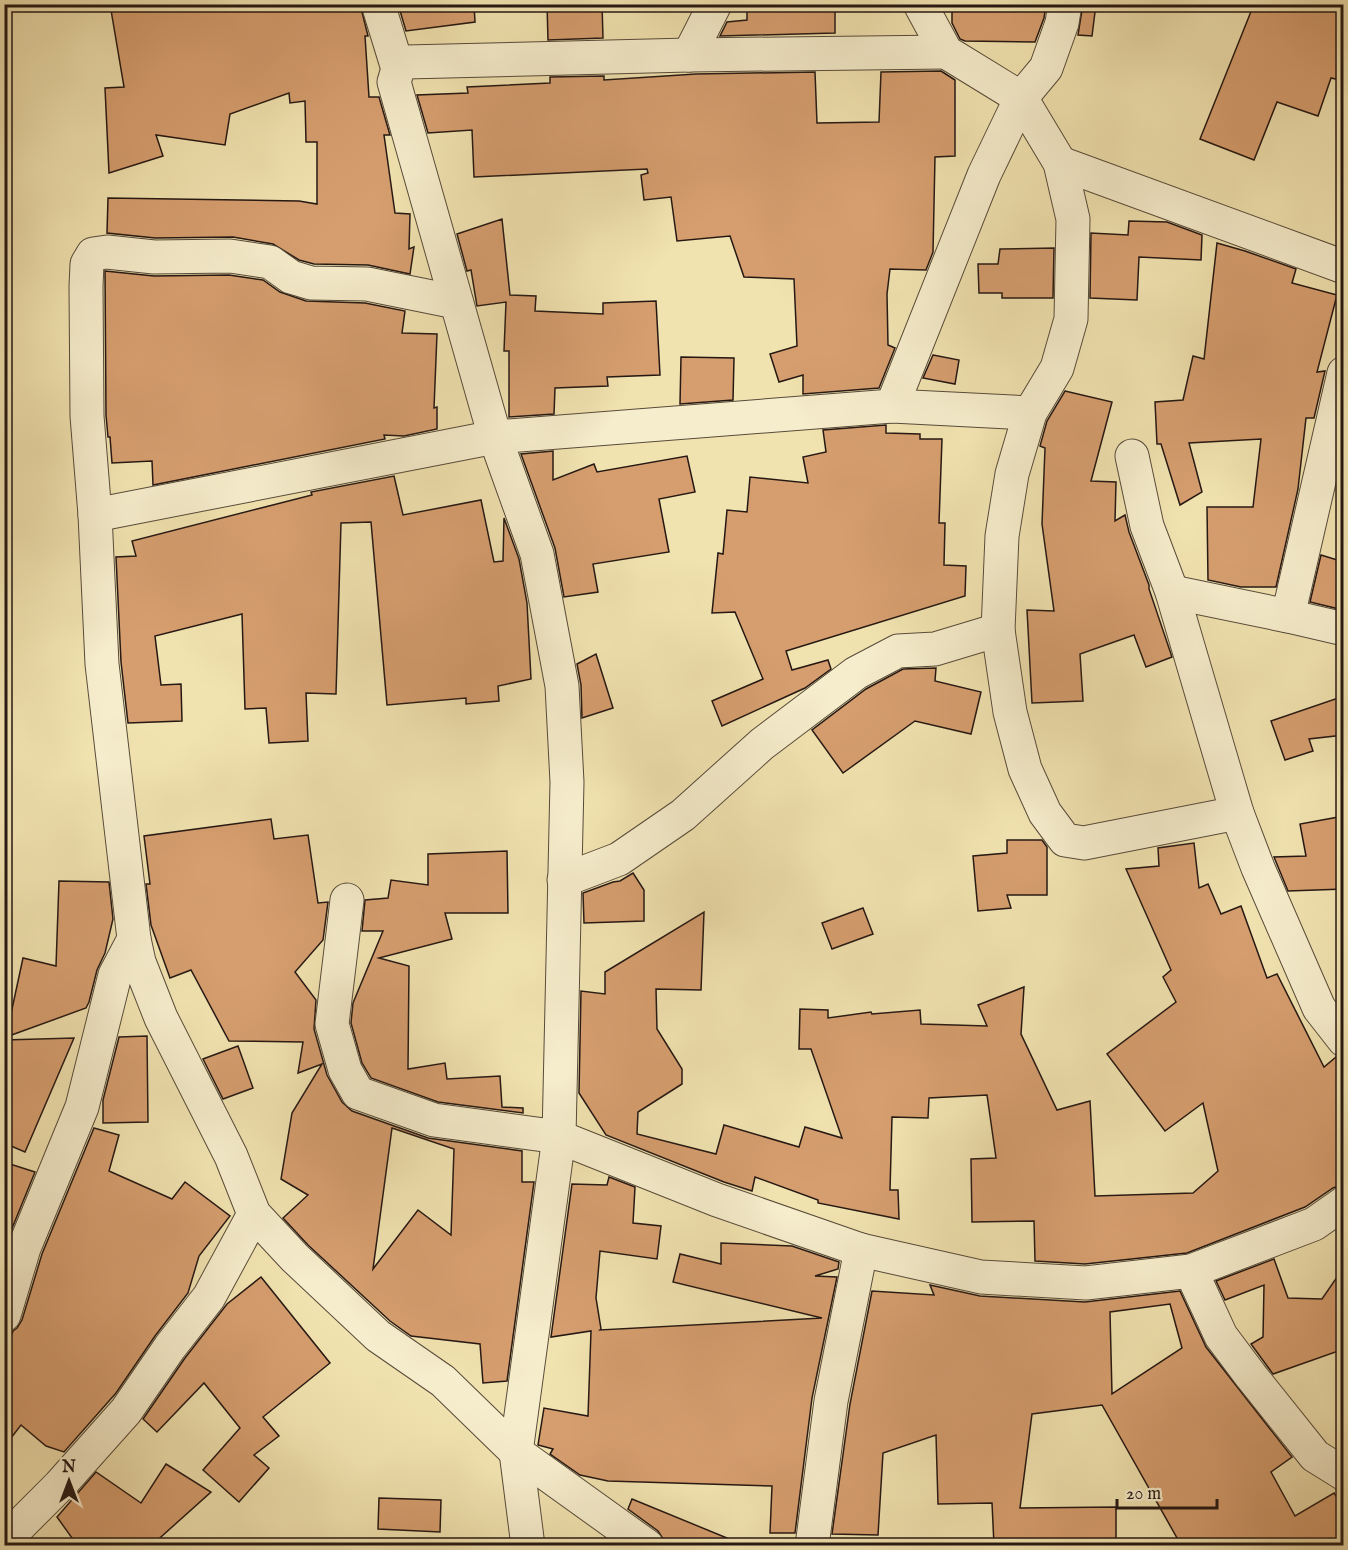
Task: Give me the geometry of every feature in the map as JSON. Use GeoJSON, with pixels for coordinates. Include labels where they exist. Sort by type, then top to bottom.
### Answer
{"type":"FeatureCollection","features":[{"type":"Feature","properties":{"kind":"street"},"geometry":{"type":"LineString","coordinates":[[378,4],[398,69]]}},
{"type":"Feature","properties":{"kind":"street"},"geometry":{"type":"LineString","coordinates":[[689,55],[715,4]]}},
{"type":"Feature","properties":{"kind":"street"},"geometry":{"type":"LineString","coordinates":[[920,4],[946,52],[1021,98],[1060,163],[1073,219],[1071,319],[1057,368],[1030,413],[1012,474],[1002,536],[998,630],[1010,712],[1025,770],[1045,813],[1065,840],[1084,843],[1237,813]]}},
{"type":"Feature","properties":{"kind":"street"},"geometry":{"type":"LineString","coordinates":[[892,406],[984,175],[1021,98],[1046,68],[1062,23],[1065,4]]}},
{"type":"Feature","properties":{"kind":"street"},"geometry":{"type":"LineString","coordinates":[[528,1545],[516,1452],[559,1137],[567,782],[562,686],[537,554],[495,437],[394,81],[398,69],[406,62],[946,52]]}},
{"type":"Feature","properties":{"kind":"street"},"geometry":{"type":"LineString","coordinates":[[1060,163],[1344,267]]}},
{"type":"Feature","properties":{"kind":"street"},"geometry":{"type":"LineString","coordinates":[[456,302],[367,284],[311,283],[291,277],[270,262],[230,256],[154,256],[107,252],[93,254],[87,264],[87,416],[95,515],[102,664],[134,939],[139,962],[161,1018],[231,1156],[254,1214],[295,1258],[378,1336],[443,1381],[516,1452],[647,1545]]}},
{"type":"Feature","properties":{"kind":"street"},"geometry":{"type":"LineString","coordinates":[[1288,616],[1344,373]]}},
{"type":"Feature","properties":{"kind":"street"},"geometry":{"type":"LineString","coordinates":[[95,515],[495,437],[892,406],[1030,413]]}},
{"type":"Feature","properties":{"kind":"street"},"geometry":{"type":"LineString","coordinates":[[1132,456],[1146,526],[1172,592],[1237,813],[1258,868],[1319,1008],[1344,1040]]}},
{"type":"Feature","properties":{"kind":"street"},"geometry":{"type":"LineString","coordinates":[[1172,592],[1344,629]]}},
{"type":"Feature","properties":{"kind":"street"},"geometry":{"type":"LineString","coordinates":[[564,880],[619,860],[683,815],[762,744],[856,673],[898,651],[935,649],[998,630]]}},
{"type":"Feature","properties":{"kind":"street"},"geometry":{"type":"LineString","coordinates":[[347,900],[332,1024],[345,1070],[358,1093],[434,1120],[559,1137],[717,1200],[861,1250],[981,1277],[1086,1283],[1191,1271],[1314,1224],[1344,1203]]}},
{"type":"Feature","properties":{"kind":"street"},"geometry":{"type":"LineString","coordinates":[[4,1315],[24,1248],[82,1107],[115,975],[134,939]]}},
{"type":"Feature","properties":{"kind":"street"},"geometry":{"type":"LineString","coordinates":[[4,1541],[60,1485],[126,1412],[209,1297],[254,1214]]}},
{"type":"Feature","properties":{"kind":"street"},"geometry":{"type":"LineString","coordinates":[[812,1545],[831,1401],[861,1250]]}},
{"type":"Feature","properties":{"kind":"street"},"geometry":{"type":"LineString","coordinates":[[1191,1271],[1221,1336],[1251,1376],[1315,1456],[1344,1474]]}},
{"type":"Feature","properties":{"kind":"building"},"geometry":{"type":"Polygon","coordinates":[[[110,4],[360,4],[368,36],[365,36],[369,97],[379,97],[390,135],[384,135],[395,213],[410,214],[409,249],[414,247],[410,274],[368,265],[314,264],[299,260],[273,244],[233,237],[155,238],[107,233],[108,198],[299,201],[317,204],[317,142],[306,142],[305,101],[290,103],[289,93],[230,114],[225,145],[156,135],[163,156],[109,173],[105,88],[124,87],[110,4]]]}},
{"type":"Feature","properties":{"kind":"building"},"geometry":{"type":"Polygon","coordinates":[[[398,4],[474,4],[475,22],[406,31],[398,4]]]}},
{"type":"Feature","properties":{"kind":"building"},"geometry":{"type":"Polygon","coordinates":[[[547,4],[602,4],[603,38],[548,40],[547,4]]]}},
{"type":"Feature","properties":{"kind":"building"},"geometry":{"type":"Polygon","coordinates":[[[952,4],[1046,4],[1044,18],[1035,42],[960,39],[952,23],[952,4]]]}},
{"type":"Feature","properties":{"kind":"building"},"geometry":{"type":"Polygon","coordinates":[[[1083,4],[1096,4],[1092,36],[1078,35],[1083,4]]]}},
{"type":"Feature","properties":{"kind":"building"},"geometry":{"type":"Polygon","coordinates":[[[1254,4],[1344,4],[1344,81],[1331,78],[1318,116],[1277,102],[1254,160],[1200,139],[1254,4]]]}},
{"type":"Feature","properties":{"kind":"building"},"geometry":{"type":"Polygon","coordinates":[[[747,7],[835,7],[835,33],[720,36],[727,22],[747,20],[747,7]]]}},
{"type":"Feature","properties":{"kind":"building"},"geometry":{"type":"Polygon","coordinates":[[[941,71],[955,80],[955,156],[935,157],[933,252],[926,270],[890,269],[887,294],[888,345],[895,348],[879,388],[803,394],[803,375],[779,382],[770,354],[797,346],[794,279],[744,277],[730,236],[677,241],[671,197],[644,200],[641,175],[648,173],[647,169],[474,177],[472,130],[428,133],[417,95],[468,93],[467,87],[550,83],[550,77],[604,76],[604,80],[696,74],[815,72],[817,123],[879,122],[881,72],[941,71]]]}},
{"type":"Feature","properties":{"kind":"building"},"geometry":{"type":"Polygon","coordinates":[[[502,219],[510,295],[536,296],[535,311],[603,314],[603,303],[656,301],[660,375],[607,377],[608,386],[555,388],[554,414],[509,417],[509,351],[504,351],[506,302],[477,306],[471,270],[467,271],[457,234],[502,219]]]}},
{"type":"Feature","properties":{"kind":"building"},"geometry":{"type":"Polygon","coordinates":[[[1129,221],[1167,222],[1202,235],[1201,260],[1139,257],[1137,300],[1090,298],[1091,233],[1128,235],[1129,221]]]}},
{"type":"Feature","properties":{"kind":"building"},"geometry":{"type":"Polygon","coordinates":[[[1217,243],[1296,269],[1292,283],[1337,295],[1317,372],[1325,371],[1314,418],[1306,418],[1298,489],[1276,587],[1241,587],[1208,580],[1207,507],[1253,507],[1261,439],[1189,443],[1202,492],[1180,505],[1161,444],[1157,444],[1155,402],[1183,400],[1193,356],[1204,359],[1217,243]]]}},
{"type":"Feature","properties":{"kind":"building"},"geometry":{"type":"Polygon","coordinates":[[[1054,248],[1053,298],[1002,298],[1002,293],[979,293],[978,264],[998,264],[1000,249],[1054,248]]]}},
{"type":"Feature","properties":{"kind":"building"},"geometry":{"type":"Polygon","coordinates":[[[105,271],[154,276],[229,275],[263,280],[280,292],[306,301],[365,303],[405,311],[402,333],[437,334],[434,408],[437,407],[437,429],[404,436],[384,435],[385,439],[153,485],[152,461],[112,463],[106,415],[105,271]]]}},
{"type":"Feature","properties":{"kind":"building"},"geometry":{"type":"Polygon","coordinates":[[[933,355],[959,360],[955,384],[923,378],[933,355]]]}},
{"type":"Feature","properties":{"kind":"building"},"geometry":{"type":"Polygon","coordinates":[[[681,357],[734,358],[733,400],[680,404],[681,357]]]}},
{"type":"Feature","properties":{"kind":"building"},"geometry":{"type":"Polygon","coordinates":[[[1065,391],[1112,402],[1091,481],[1116,482],[1115,521],[1125,515],[1172,657],[1146,667],[1134,635],[1080,654],[1083,701],[1032,703],[1027,610],[1054,611],[1042,524],[1045,448],[1040,446],[1047,421],[1065,391]]]}},
{"type":"Feature","properties":{"kind":"building"},"geometry":{"type":"Polygon","coordinates":[[[886,425],[886,433],[920,434],[920,439],[942,439],[939,523],[945,523],[944,565],[966,566],[965,596],[786,651],[792,670],[828,660],[831,669],[805,688],[722,726],[712,701],[763,679],[735,612],[712,613],[718,553],[723,554],[727,510],[747,512],[750,477],[808,483],[803,457],[826,452],[823,430],[886,425]]]}},
{"type":"Feature","properties":{"kind":"building"},"geometry":{"type":"Polygon","coordinates":[[[553,451],[553,480],[594,464],[597,472],[687,456],[695,492],[659,499],[669,552],[593,564],[598,592],[564,597],[555,548],[521,454],[553,451]]]}},
{"type":"Feature","properties":{"kind":"building"},"geometry":{"type":"Polygon","coordinates":[[[394,476],[403,515],[481,500],[494,562],[503,561],[504,518],[519,559],[527,603],[531,679],[498,686],[499,701],[466,704],[466,698],[387,705],[371,522],[341,523],[336,694],[306,693],[308,741],[269,743],[266,708],[245,709],[242,614],[155,636],[161,685],[181,684],[182,721],[128,723],[121,662],[116,557],[136,556],[132,541],[312,495],[311,492],[394,476]]]}},
{"type":"Feature","properties":{"kind":"building"},"geometry":{"type":"Polygon","coordinates":[[[1321,555],[1344,562],[1344,593],[1339,609],[1310,602],[1321,555]]]}},
{"type":"Feature","properties":{"kind":"building"},"geometry":{"type":"Polygon","coordinates":[[[596,654],[613,708],[582,718],[581,685],[577,664],[596,654]]]}},
{"type":"Feature","properties":{"kind":"building"},"geometry":{"type":"Polygon","coordinates":[[[936,668],[935,681],[981,692],[971,734],[915,721],[843,773],[812,730],[866,689],[903,669],[936,668]]]}},
{"type":"Feature","properties":{"kind":"building"},"geometry":{"type":"Polygon","coordinates":[[[1344,696],[1344,735],[1309,739],[1313,751],[1285,760],[1271,721],[1344,696]]]}},
{"type":"Feature","properties":{"kind":"building"},"geometry":{"type":"Polygon","coordinates":[[[1344,816],[1344,889],[1288,891],[1274,857],[1306,856],[1300,824],[1344,816]]]}},
{"type":"Feature","properties":{"kind":"building"},"geometry":{"type":"Polygon","coordinates":[[[271,819],[274,839],[308,835],[318,903],[328,902],[323,940],[295,972],[316,1000],[314,1029],[327,1075],[342,1102],[352,1111],[428,1138],[522,1151],[522,1182],[534,1182],[507,1381],[483,1383],[480,1344],[411,1336],[390,1321],[308,1245],[283,1218],[308,1195],[281,1179],[292,1113],[322,1064],[298,1073],[303,1042],[229,1041],[191,970],[170,978],[151,925],[146,884],[150,884],[144,836],[271,819]],[[392,1128],[373,1269],[418,1210],[451,1235],[454,1149],[392,1128]]]}},
{"type":"Feature","properties":{"kind":"building"},"geometry":{"type":"Polygon","coordinates":[[[1007,840],[1042,840],[1047,847],[1047,895],[1007,895],[1011,908],[978,911],[973,856],[1007,853],[1007,840]]]}},
{"type":"Feature","properties":{"kind":"building"},"geometry":{"type":"Polygon","coordinates":[[[1194,843],[1199,888],[1208,884],[1221,914],[1241,906],[1267,978],[1277,974],[1324,1067],[1336,1057],[1344,1058],[1344,1184],[1333,1188],[1305,1207],[1187,1253],[1085,1264],[1035,1261],[1034,1221],[972,1222],[971,1159],[996,1158],[987,1095],[929,1098],[928,1118],[892,1117],[890,1190],[898,1190],[899,1219],[818,1203],[818,1200],[755,1177],[752,1191],[724,1182],[606,1135],[579,1093],[581,991],[605,994],[605,972],[704,912],[701,990],[656,989],[657,1029],[682,1069],[682,1084],[638,1112],[637,1134],[716,1154],[724,1125],[799,1147],[805,1127],[842,1138],[811,1049],[799,1049],[800,1009],[828,1010],[828,1018],[871,1012],[872,1014],[920,1010],[921,1024],[987,1026],[978,1005],[1024,987],[1021,1034],[1057,1110],[1090,1101],[1095,1196],[1193,1193],[1218,1171],[1203,1103],[1165,1131],[1107,1054],[1176,1002],[1163,977],[1171,970],[1126,869],[1159,866],[1158,848],[1194,843]]]}},
{"type":"Feature","properties":{"kind":"building"},"geometry":{"type":"Polygon","coordinates":[[[507,851],[508,913],[445,913],[452,939],[379,958],[409,966],[408,1069],[445,1063],[447,1079],[500,1076],[502,1107],[523,1108],[523,1113],[438,1102],[371,1078],[362,1063],[351,1023],[353,1003],[383,931],[362,931],[365,900],[388,898],[391,880],[428,885],[428,854],[507,851]]]}},
{"type":"Feature","properties":{"kind":"building"},"geometry":{"type":"Polygon","coordinates":[[[633,873],[644,890],[644,921],[584,923],[583,893],[620,881],[633,873]]]}},
{"type":"Feature","properties":{"kind":"building"},"geometry":{"type":"Polygon","coordinates":[[[59,881],[109,882],[113,919],[89,1002],[86,1008],[6,1037],[23,958],[56,966],[59,881]]]}},
{"type":"Feature","properties":{"kind":"building"},"geometry":{"type":"Polygon","coordinates":[[[863,908],[873,934],[832,949],[822,923],[863,908]]]}},
{"type":"Feature","properties":{"kind":"building"},"geometry":{"type":"Polygon","coordinates":[[[147,1036],[148,1122],[103,1123],[103,1100],[119,1037],[147,1036]]]}},
{"type":"Feature","properties":{"kind":"building"},"geometry":{"type":"Polygon","coordinates":[[[74,1038],[25,1152],[4,1143],[4,1040],[74,1038]]]}},
{"type":"Feature","properties":{"kind":"building"},"geometry":{"type":"Polygon","coordinates":[[[238,1046],[253,1088],[223,1099],[203,1059],[238,1046]]]}},
{"type":"Feature","properties":{"kind":"building"},"geometry":{"type":"Polygon","coordinates":[[[94,1128],[119,1135],[109,1171],[172,1199],[185,1182],[230,1216],[199,1256],[188,1293],[116,1393],[64,1452],[46,1446],[21,1425],[4,1447],[4,1356],[13,1331],[22,1320],[42,1254],[94,1128]]]}},
{"type":"Feature","properties":{"kind":"building"},"geometry":{"type":"Polygon","coordinates":[[[10,1164],[35,1172],[4,1248],[4,1182],[10,1164]]]}},
{"type":"Feature","properties":{"kind":"building"},"geometry":{"type":"Polygon","coordinates":[[[609,1177],[635,1187],[633,1223],[661,1226],[657,1259],[600,1251],[596,1298],[600,1330],[822,1318],[673,1282],[680,1254],[721,1264],[721,1243],[792,1246],[839,1262],[838,1269],[815,1276],[837,1277],[812,1398],[795,1533],[770,1533],[772,1486],[608,1481],[580,1475],[550,1454],[553,1449],[538,1445],[544,1408],[588,1416],[591,1331],[551,1337],[572,1184],[607,1185],[609,1177]]]}},
{"type":"Feature","properties":{"kind":"building"},"geometry":{"type":"Polygon","coordinates":[[[1274,1259],[1288,1298],[1322,1299],[1344,1267],[1344,1349],[1273,1374],[1251,1344],[1263,1337],[1264,1285],[1225,1300],[1216,1281],[1274,1259]]]}},
{"type":"Feature","properties":{"kind":"building"},"geometry":{"type":"Polygon","coordinates":[[[261,1277],[330,1363],[263,1417],[279,1436],[254,1455],[269,1468],[239,1502],[203,1470],[240,1428],[204,1383],[157,1432],[143,1419],[185,1358],[227,1304],[261,1277]]]}},
{"type":"Feature","properties":{"kind":"building"},"geometry":{"type":"Polygon","coordinates":[[[930,1285],[980,1296],[1085,1302],[1180,1291],[1206,1347],[1292,1457],[1271,1472],[1295,1516],[1334,1493],[1344,1508],[1344,1545],[1181,1545],[1102,1405],[1032,1414],[1020,1508],[1116,1507],[1116,1545],[994,1545],[992,1503],[938,1504],[936,1435],[883,1453],[878,1535],[832,1534],[850,1404],[872,1291],[934,1295],[930,1285]],[[1170,1304],[1110,1312],[1112,1394],[1182,1348],[1170,1304]]]}},
{"type":"Feature","properties":{"kind":"building"},"geometry":{"type":"Polygon","coordinates":[[[166,1464],[211,1492],[152,1545],[77,1545],[57,1517],[96,1472],[141,1503],[166,1464]]]}},
{"type":"Feature","properties":{"kind":"building"},"geometry":{"type":"Polygon","coordinates":[[[379,1498],[441,1500],[440,1532],[378,1529],[379,1498]]]}},
{"type":"Feature","properties":{"kind":"building"},"geometry":{"type":"Polygon","coordinates":[[[632,1499],[744,1545],[672,1545],[665,1542],[658,1531],[628,1509],[632,1499]]]}}]}
